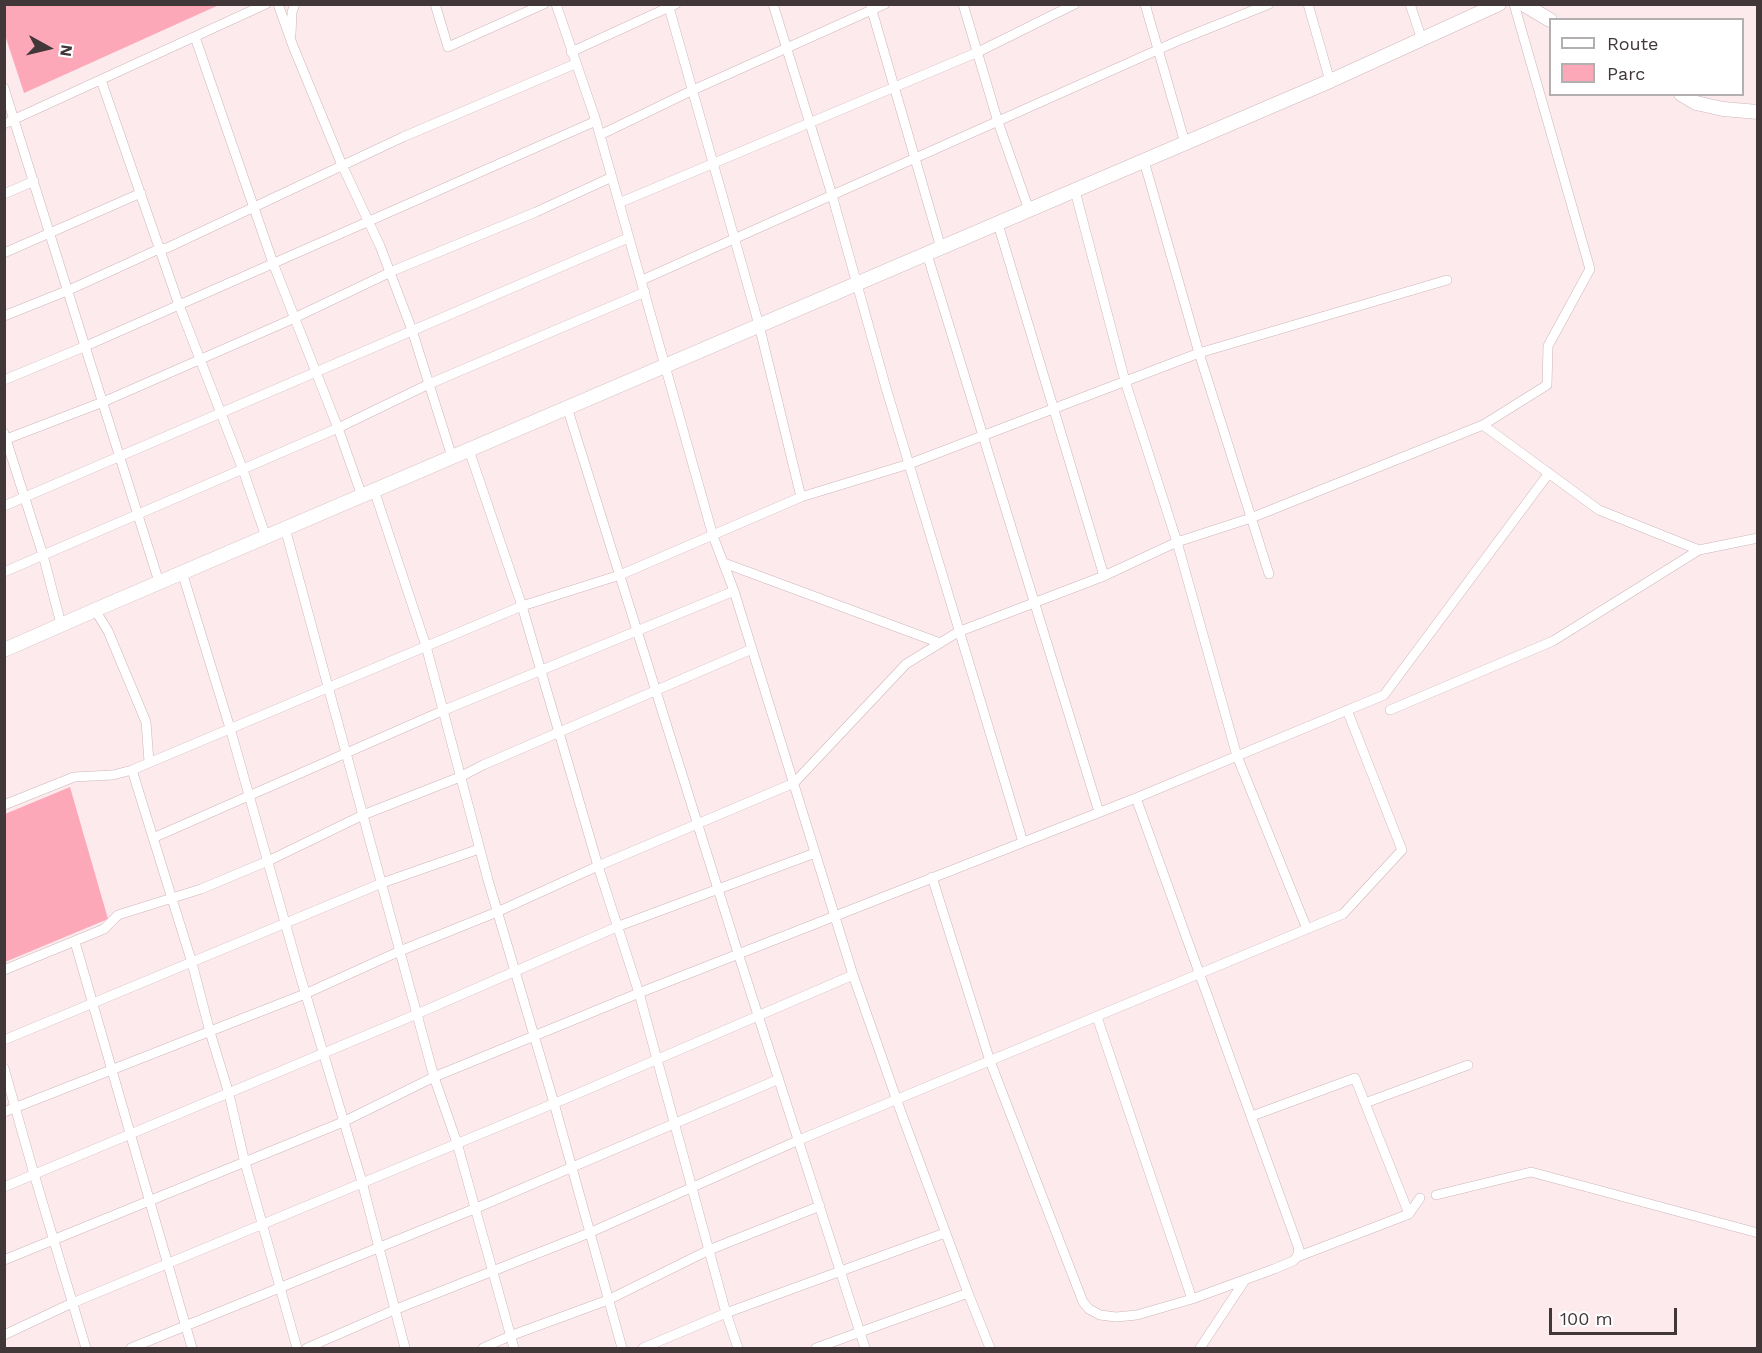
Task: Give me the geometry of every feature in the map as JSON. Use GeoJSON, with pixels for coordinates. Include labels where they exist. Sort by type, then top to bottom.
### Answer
{"type":"FeatureCollection","features":[{"type":"Feature","properties":{"kind":"street"},"geometry":{"type":"LineString","coordinates":[[4,124],[266,4]]}},
{"type":"Feature","properties":{"kind":"street"},"geometry":{"type":"LineString","coordinates":[[278,4],[293,46],[412,330],[452,457]]}},
{"type":"Feature","properties":{"kind":"street"},"geometry":{"type":"LineString","coordinates":[[293,46],[291,27],[295,4]]}},
{"type":"Feature","properties":{"kind":"street"},"geometry":{"type":"LineString","coordinates":[[435,4],[448,47],[544,4]]}},
{"type":"Feature","properties":{"kind":"street"},"geometry":{"type":"LineString","coordinates":[[556,4],[596,121],[713,536],[734,591],[853,975],[945,1233],[990,1348]]}},
{"type":"Feature","properties":{"kind":"street"},"geometry":{"type":"LineString","coordinates":[[772,4],[832,195],[958,632],[1023,842]]}},
{"type":"Feature","properties":{"kind":"street"},"geometry":{"type":"LineString","coordinates":[[600,135],[871,7],[885,4]]}},
{"type":"Feature","properties":{"kind":"street"},"geometry":{"type":"LineString","coordinates":[[963,4],[998,122],[1029,210]]}},
{"type":"Feature","properties":{"kind":"street"},"geometry":{"type":"LineString","coordinates":[[619,203],[978,52],[1075,4]]}},
{"type":"Feature","properties":{"kind":"street"},"geometry":{"type":"LineString","coordinates":[[1145,4],[1185,143]]}},
{"type":"Feature","properties":{"kind":"street"},"geometry":{"type":"LineString","coordinates":[[642,280],[1158,50],[1269,4]]}},
{"type":"Feature","properties":{"kind":"street"},"geometry":{"type":"LineString","coordinates":[[1308,4],[1330,81]]}},
{"type":"Feature","properties":{"kind":"street"},"geometry":{"type":"LineString","coordinates":[[1410,4],[1422,40]]}},
{"type":"Feature","properties":{"kind":"street"},"geometry":{"type":"LineString","coordinates":[[4,650],[1330,81],[1499,4]]}},
{"type":"Feature","properties":{"kind":"street"},"geometry":{"type":"LineString","coordinates":[[4,1112],[305,994],[400,951],[497,912],[598,866],[794,783],[906,664],[958,632],[1104,576],[1177,542],[1251,518],[1483,424],[1547,385],[1548,346],[1590,269],[1514,4]]}},
{"type":"Feature","properties":{"kind":"street"},"geometry":{"type":"LineString","coordinates":[[1523,4],[1549,19]]}},
{"type":"Feature","properties":{"kind":"street"},"geometry":{"type":"LineString","coordinates":[[571,52],[671,6],[759,325],[801,497]]}},
{"type":"Feature","properties":{"kind":"street"},"geometry":{"type":"LineString","coordinates":[[871,7],[941,248]]}},
{"type":"Feature","properties":{"kind":"street"},"geometry":{"type":"LineString","coordinates":[[195,37],[273,264],[338,428],[368,493],[426,646],[479,849],[554,1103],[622,1348]]}},
{"type":"Feature","properties":{"kind":"street"},"geometry":{"type":"LineString","coordinates":[[4,316],[69,290],[159,249],[167,248],[342,165],[575,64]]}},
{"type":"Feature","properties":{"kind":"street"},"geometry":{"type":"LineString","coordinates":[[101,80],[179,305],[243,470],[266,537]]}},
{"type":"Feature","properties":{"kind":"street"},"geometry":{"type":"LineString","coordinates":[[4,88],[159,582]]}},
{"type":"Feature","properties":{"kind":"street"},"geometry":{"type":"LineString","coordinates":[[1684,96],[1696,103],[1723,110],[1758,112]]}},
{"type":"Feature","properties":{"kind":"street"},"geometry":{"type":"LineString","coordinates":[[4,380],[596,121]]}},
{"type":"Feature","properties":{"kind":"street"},"geometry":{"type":"LineString","coordinates":[[1144,161],[1199,353],[1269,574]]}},
{"type":"Feature","properties":{"kind":"street"},"geometry":{"type":"LineString","coordinates":[[61,624],[44,555],[5,437],[102,402],[612,177]]}},
{"type":"Feature","properties":{"kind":"street"},"geometry":{"type":"LineString","coordinates":[[4,194],[34,181]]}},
{"type":"Feature","properties":{"kind":"street"},"geometry":{"type":"LineString","coordinates":[[1075,191],[1125,381],[1177,542],[1237,756],[1307,929]]}},
{"type":"Feature","properties":{"kind":"street"},"geometry":{"type":"LineString","coordinates":[[4,253],[141,193]]}},
{"type":"Feature","properties":{"kind":"street"},"geometry":{"type":"LineString","coordinates":[[998,224],[1104,576]]}},
{"type":"Feature","properties":{"kind":"street"},"geometry":{"type":"LineString","coordinates":[[4,506],[628,238]]}},
{"type":"Feature","properties":{"kind":"street"},"geometry":{"type":"LineString","coordinates":[[927,254],[1099,812]]}},
{"type":"Feature","properties":{"kind":"street"},"geometry":{"type":"LineString","coordinates":[[4,805],[74,777],[113,775],[132,770],[522,606],[620,575],[801,497],[909,464],[1199,353],[1447,280]]}},
{"type":"Feature","properties":{"kind":"street"},"geometry":{"type":"LineString","coordinates":[[4,572],[243,470],[429,384],[645,292]]}},
{"type":"Feature","properties":{"kind":"street"},"geometry":{"type":"LineString","coordinates":[[567,407],[718,890],[865,1348]]}},
{"type":"Feature","properties":{"kind":"street"},"geometry":{"type":"LineString","coordinates":[[1483,424],[1599,510],[1699,550]]}},
{"type":"Feature","properties":{"kind":"street"},"geometry":{"type":"LineString","coordinates":[[469,450],[522,606],[598,866],[619,926],[738,1348]]}},
{"type":"Feature","properties":{"kind":"street"},"geometry":{"type":"LineString","coordinates":[[4,1260],[343,1122],[434,1077],[639,993],[1136,798],[1384,695],[1549,473]]}},
{"type":"Feature","properties":{"kind":"street"},"geometry":{"type":"LineString","coordinates":[[285,528],[348,753],[434,1077],[457,1143],[514,1348]]}},
{"type":"Feature","properties":{"kind":"street"},"geometry":{"type":"LineString","coordinates":[[1390,710],[1553,641],[1699,550],[1758,538]]}},
{"type":"Feature","properties":{"kind":"street"},"geometry":{"type":"LineString","coordinates":[[724,563],[940,643]]}},
{"type":"Feature","properties":{"kind":"street"},"geometry":{"type":"LineString","coordinates":[[182,572],[230,728],[305,994],[362,1182],[405,1348]]}},
{"type":"Feature","properties":{"kind":"street"},"geometry":{"type":"LineString","coordinates":[[153,838],[442,711],[734,591]]}},
{"type":"Feature","properties":{"kind":"street"},"geometry":{"type":"LineString","coordinates":[[95,610],[108,631],[146,722],[149,762]]}},
{"type":"Feature","properties":{"kind":"street"},"geometry":{"type":"LineString","coordinates":[[4,970],[104,929],[118,915],[172,899],[268,861],[363,814],[460,777],[752,649]]}},
{"type":"Feature","properties":{"kind":"street"},"geometry":{"type":"LineString","coordinates":[[307,1348],[394,1310],[589,1233],[799,1140],[1343,914],[1402,850],[1347,710]]}},
{"type":"Feature","properties":{"kind":"street"},"geometry":{"type":"LineString","coordinates":[[132,770],[192,963],[229,1094],[279,1289],[297,1348]]}},
{"type":"Feature","properties":{"kind":"street"},"geometry":{"type":"LineString","coordinates":[[1136,798],[1299,1249],[1297,1257]]}},
{"type":"Feature","properties":{"kind":"street"},"geometry":{"type":"LineString","coordinates":[[4,1040],[382,883],[479,849]]}},
{"type":"Feature","properties":{"kind":"street"},"geometry":{"type":"LineString","coordinates":[[4,1187],[229,1094],[619,926],[815,853]]}},
{"type":"Feature","properties":{"kind":"street"},"geometry":{"type":"LineString","coordinates":[[932,877],[990,1061],[1083,1302],[1089,1309],[1100,1315],[1116,1317],[1137,1315],[1192,1299],[1409,1214],[1420,1198]]}},
{"type":"Feature","properties":{"kind":"street"},"geometry":{"type":"LineString","coordinates":[[75,942],[192,1348]]}},
{"type":"Feature","properties":{"kind":"street"},"geometry":{"type":"LineString","coordinates":[[4,1335],[73,1302],[554,1103],[853,975]]}},
{"type":"Feature","properties":{"kind":"street"},"geometry":{"type":"LineString","coordinates":[[1097,1017],[1192,1299]]}},
{"type":"Feature","properties":{"kind":"street"},"geometry":{"type":"LineString","coordinates":[[1365,1103],[1468,1065]]}},
{"type":"Feature","properties":{"kind":"street"},"geometry":{"type":"LineString","coordinates":[[4,1068],[86,1348]]}},
{"type":"Feature","properties":{"kind":"street"},"geometry":{"type":"LineString","coordinates":[[1252,1116],[1355,1078],[1409,1214]]}},
{"type":"Feature","properties":{"kind":"street"},"geometry":{"type":"LineString","coordinates":[[131,1348],[474,1209],[779,1079]]}},
{"type":"Feature","properties":{"kind":"street"},"geometry":{"type":"LineString","coordinates":[[1436,1195],[1531,1172],[1758,1233]]}},
{"type":"Feature","properties":{"kind":"street"},"geometry":{"type":"LineString","coordinates":[[483,1348],[608,1300],[709,1250],[820,1206]]}},
{"type":"Feature","properties":{"kind":"street"},"geometry":{"type":"LineString","coordinates":[[643,1348],[726,1312],[945,1233]]}},
{"type":"Feature","properties":{"kind":"street"},"geometry":{"type":"LineString","coordinates":[[1200,1348],[1245,1280]]}},
{"type":"Feature","properties":{"kind":"street"},"geometry":{"type":"LineString","coordinates":[[816,1348],[968,1293]]}},
{"type":"Feature","properties":{"kind":"green space"},"geometry":{"type":"Polygon","coordinates":[[[4,5],[219,5],[24,93],[5,35],[4,5]]]}},
{"type":"Feature","properties":{"kind":"green space"},"geometry":{"type":"Polygon","coordinates":[[[70,787],[108,919],[5,962],[5,814],[70,787]]]}}]}
